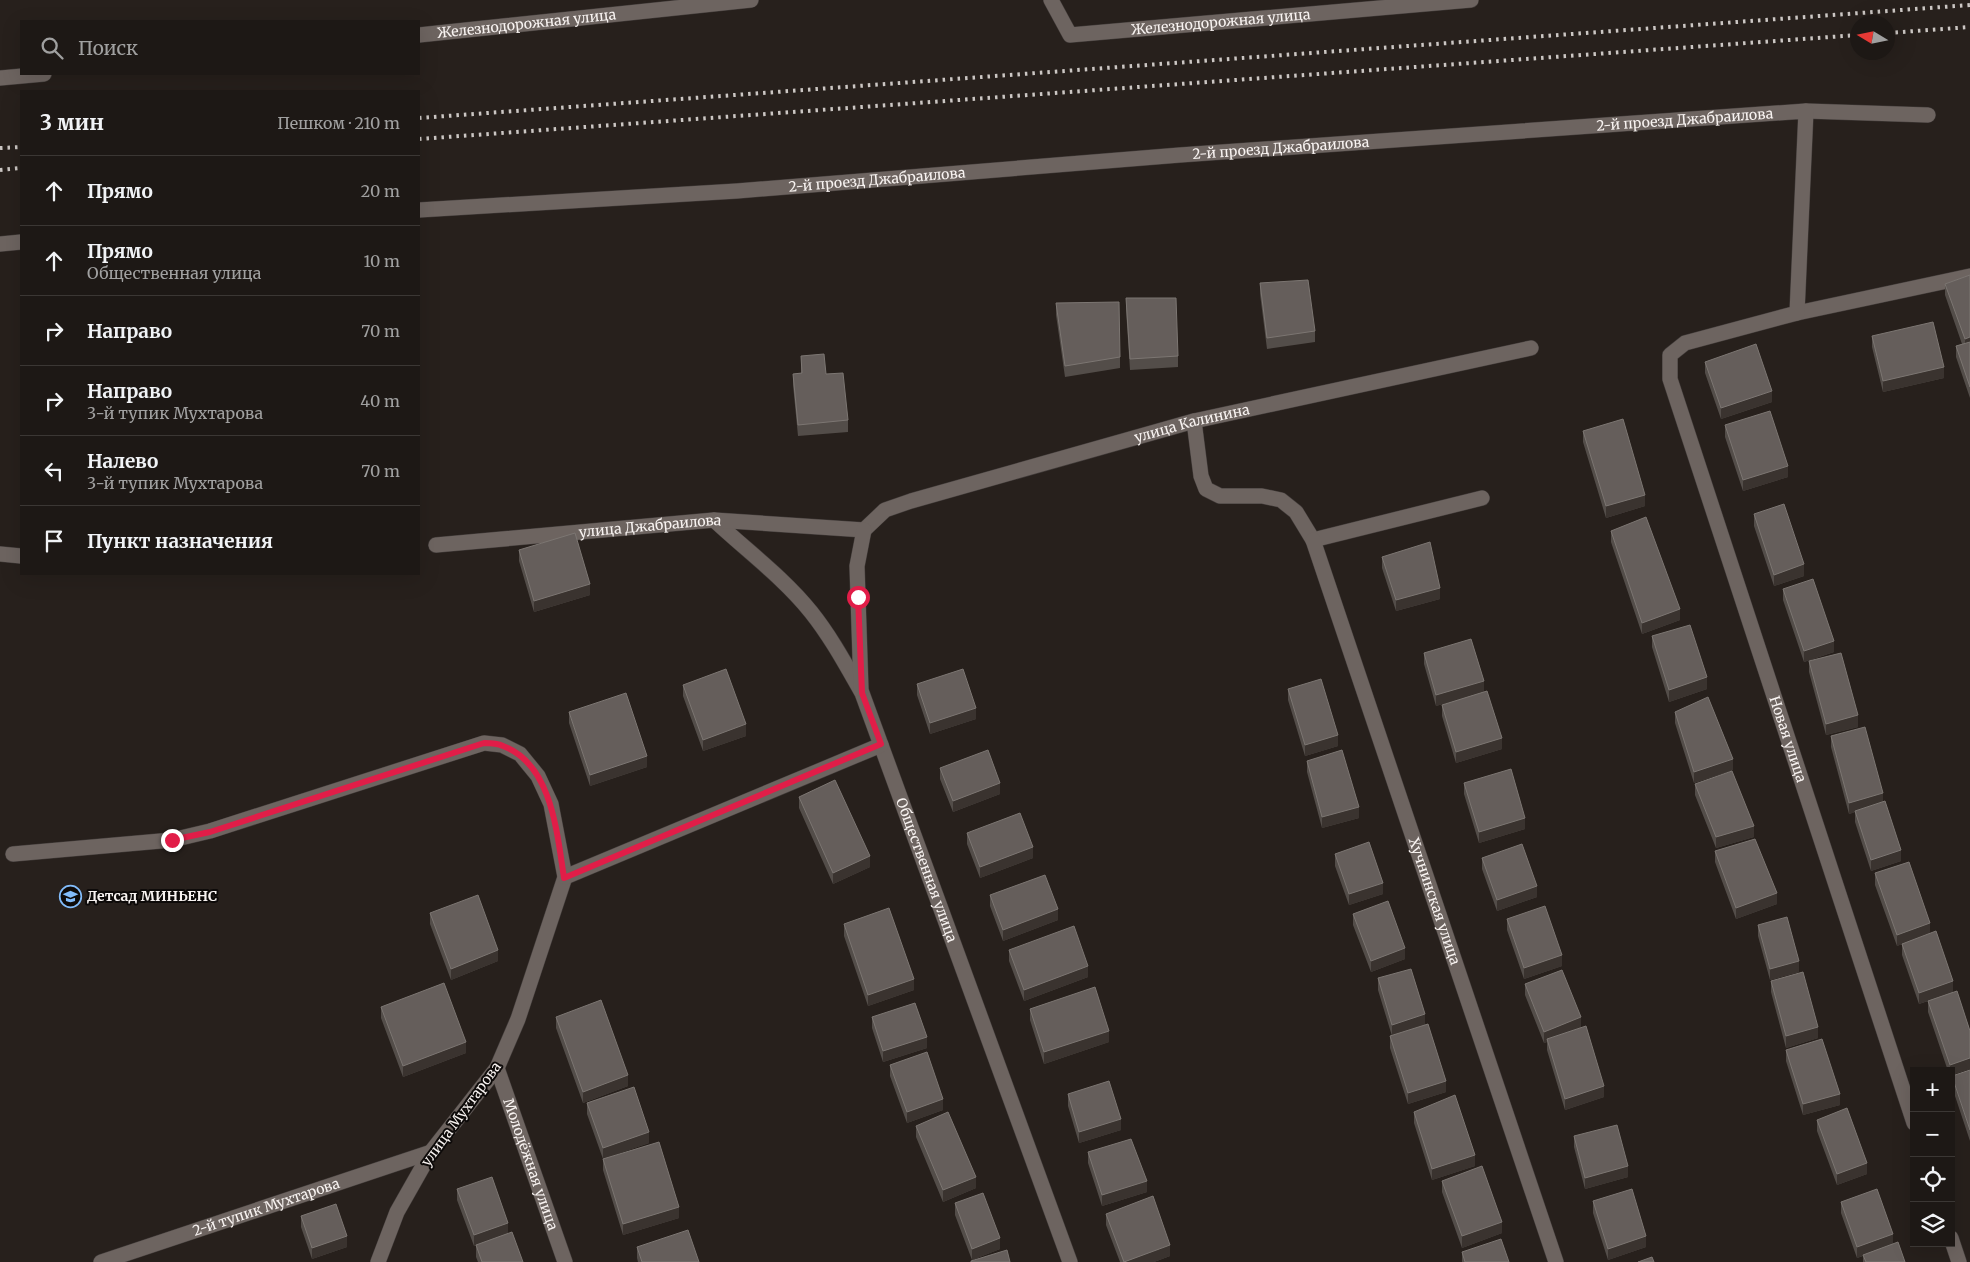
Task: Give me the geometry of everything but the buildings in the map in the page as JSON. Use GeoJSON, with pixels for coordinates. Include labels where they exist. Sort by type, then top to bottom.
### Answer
{"type":"FeatureCollection","features":[{"type":"Feature","properties":{"kind":"street","name":"Железнодорожная улица"},"geometry":{"type":"LineString","coordinates":[[420,35],[745,0]]}},
{"type":"Feature","properties":{"kind":"street","name":"Железнодорожная улица"},"geometry":{"type":"LineString","coordinates":[[1050,0],[1070,35],[1471,0]]}},
{"type":"Feature","properties":{"kind":"street"},"geometry":{"type":"LineString","coordinates":[[0,78],[33,75]]}},
{"type":"Feature","properties":{"kind":"street"},"geometry":{"type":"LineString","coordinates":[[1806,111],[1797,313],[1970,276]]}},
{"type":"Feature","properties":{"kind":"street","name":"2-й проезд Джабраилова"},"geometry":{"type":"LineString","coordinates":[[420,210],[737,191],[1180,155],[1806,111],[1928,115]]}},
{"type":"Feature","properties":{"kind":"street"},"geometry":{"type":"LineString","coordinates":[[0,244],[20,242]]}},
{"type":"Feature","properties":{"kind":"street","name":"Новая улица"},"geometry":{"type":"LineString","coordinates":[[1797,313],[1685,343],[1670,355],[1670,379],[1910,1112]]}},
{"type":"Feature","properties":{"kind":"street","name":"улица Калинина"},"geometry":{"type":"LineString","coordinates":[[864,530],[885,510],[911,501],[1194,421],[1531,348]]}},
{"type":"Feature","properties":{"kind":"street","name":"Хучнинская улица"},"geometry":{"type":"LineString","coordinates":[[1194,421],[1201,476],[1206,489],[1220,496],[1262,496],[1281,500],[1296,512],[1312,540],[1556,1262]]}},
{"type":"Feature","properties":{"kind":"street"},"geometry":{"type":"LineString","coordinates":[[1312,540],[1367,528],[1482,498]]}},
{"type":"Feature","properties":{"kind":"street","name":"улица Джабраилова"},"geometry":{"type":"LineString","coordinates":[[436,545],[714,520],[864,530]]}},
{"type":"Feature","properties":{"kind":"street","name":"Общественная улица"},"geometry":{"type":"LineString","coordinates":[[714,520],[784,584],[810,611],[838,649],[862,693],[1070,1262]]}},
{"type":"Feature","properties":{"kind":"street"},"geometry":{"type":"LineString","coordinates":[[862,693],[857,566],[864,530]]}},
{"type":"Feature","properties":{"kind":"street"},"geometry":{"type":"LineString","coordinates":[[0,554],[20,556]]}},
{"type":"Feature","properties":{"kind":"street"},"geometry":{"type":"LineString","coordinates":[[13,854],[172,840],[210,832],[484,743],[502,745],[520,754],[538,776],[551,804],[564,878],[881,744]]}},
{"type":"Feature","properties":{"kind":"street","name":"улица Мухтарова"},"geometry":{"type":"LineString","coordinates":[[378,1262],[397,1212],[431,1152],[497,1068],[518,1019],[564,878]]}},
{"type":"Feature","properties":{"kind":"street","name":"Молодёжная улица"},"geometry":{"type":"LineString","coordinates":[[497,1068],[565,1262]]}},
{"type":"Feature","properties":{"kind":"street","name":"2-й тупик Мухтарова"},"geometry":{"type":"LineString","coordinates":[[100,1262],[431,1152]]}},
{"type":"Feature","properties":{"kind":"street"},"geometry":{"type":"LineString","coordinates":[[1954,1247],[1959,1262]]}},
{"type":"Feature","properties":{"kind":"railway"},"geometry":{"type":"LineString","coordinates":[[420,118],[1970,5]]}},
{"type":"Feature","properties":{"kind":"railway"},"geometry":{"type":"LineString","coordinates":[[1895,32],[1970,27]]}},
{"type":"Feature","properties":{"kind":"railway"},"geometry":{"type":"LineString","coordinates":[[420,139],[1850,36]]}},
{"type":"Feature","properties":{"kind":"railway"},"geometry":{"type":"LineString","coordinates":[[0,148],[20,147]]}},
{"type":"Feature","properties":{"kind":"railway"},"geometry":{"type":"LineString","coordinates":[[0,170],[20,168]]}},
{"type":"Feature","properties":{"kind":"place","name":"Детсад МИНЬЕНС"},"geometry":{"type":"Point","coordinates":[71,896]}},
{"type":"Feature","properties":{"kind":"route"},"geometry":{"type":"LineString","coordinates":[[172,840],[210,832],[484,743],[502,745],[520,754],[538,776],[551,804],[564,878],[881,744],[862,693],[858,597]]}}]}
